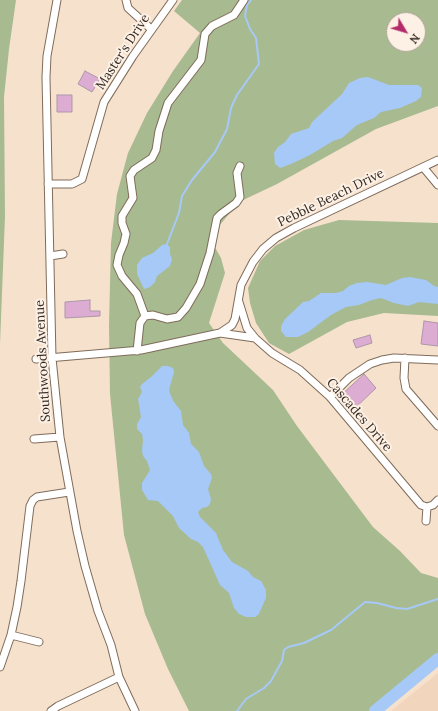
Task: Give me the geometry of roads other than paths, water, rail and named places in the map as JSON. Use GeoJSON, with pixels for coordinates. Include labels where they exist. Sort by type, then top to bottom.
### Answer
{"type":"FeatureCollection","features":[{"type":"Feature","properties":{"kind":"street","name":"Southwoods Avenue"},"geometry":{"type":"LineString","coordinates":[[57,0],[46,66],[52,358],[60,437],[69,492],[85,566],[98,611],[111,645],[119,677],[135,711]]}},
{"type":"Feature","properties":{"kind":"street"},"geometry":{"type":"LineString","coordinates":[[126,0],[128,8],[151,29]]}},
{"type":"Feature","properties":{"kind":"street","name":"Master's Drive"},"geometry":{"type":"LineString","coordinates":[[48,184],[72,184],[82,179],[104,102],[151,29],[173,0]]}},
{"type":"Feature","properties":{"kind":"street"},"geometry":{"type":"LineString","coordinates":[[145,316],[137,294],[122,276],[117,265],[126,234],[122,223],[122,216],[133,198],[130,176],[134,170],[152,158],[156,150],[159,131],[168,102],[200,60],[206,34],[212,26],[234,15],[244,0]]}},
{"type":"Feature","properties":{"kind":"street","name":"Pebble Beach Drive"},"geometry":{"type":"LineString","coordinates":[[36,359],[137,351],[220,333],[232,325],[235,319],[241,285],[253,262],[263,249],[276,238],[302,224],[438,160]]}},
{"type":"Feature","properties":{"kind":"street"},"geometry":{"type":"LineString","coordinates":[[137,351],[140,323],[145,316],[153,315],[167,319],[178,316],[186,308],[200,284],[210,253],[217,218],[236,203],[240,196],[237,173],[240,166]]}},
{"type":"Feature","properties":{"kind":"street"},"geometry":{"type":"LineString","coordinates":[[423,167],[432,180],[438,185]]}},
{"type":"Feature","properties":{"kind":"street"},"geometry":{"type":"LineString","coordinates":[[50,256],[64,254]]}},
{"type":"Feature","properties":{"kind":"street","name":"Cascades Drive"},"geometry":{"type":"LineString","coordinates":[[238,298],[247,328],[255,338],[272,353],[300,370],[330,396],[421,505],[427,507]]}},
{"type":"Feature","properties":{"kind":"street"},"geometry":{"type":"LineString","coordinates":[[220,333],[255,338]]}},
{"type":"Feature","properties":{"kind":"street"},"geometry":{"type":"LineString","coordinates":[[330,396],[349,378],[370,364],[394,358],[438,360]]}},
{"type":"Feature","properties":{"kind":"street"},"geometry":{"type":"LineString","coordinates":[[406,358],[404,378],[406,389],[438,426]]}},
{"type":"Feature","properties":{"kind":"street"},"geometry":{"type":"LineString","coordinates":[[34,439],[60,437]]}},
{"type":"Feature","properties":{"kind":"street"},"geometry":{"type":"LineString","coordinates":[[0,667],[11,635],[21,581],[30,506],[33,500],[37,497],[69,492]]}},
{"type":"Feature","properties":{"kind":"street"},"geometry":{"type":"LineString","coordinates":[[426,521],[427,507],[433,505],[438,500]]}},
{"type":"Feature","properties":{"kind":"street"},"geometry":{"type":"LineString","coordinates":[[11,635],[39,642]]}},
{"type":"Feature","properties":{"kind":"street"},"geometry":{"type":"LineString","coordinates":[[51,711],[58,706],[119,677]]}},
{"type":"Feature","properties":{"kind":"water"},"geometry":{"type":"Polygon","coordinates":[[[368,77],[389,85],[418,85],[422,88],[421,97],[416,101],[400,108],[381,112],[374,118],[357,125],[342,138],[333,141],[310,155],[291,164],[280,168],[275,164],[274,153],[291,134],[309,128],[312,122],[342,94],[349,83],[360,78],[368,77]]]}},
{"type":"Feature","properties":{"kind":"water"},"geometry":{"type":"Polygon","coordinates":[[[167,244],[170,247],[172,259],[170,266],[157,276],[155,282],[150,287],[144,289],[137,274],[137,265],[142,258],[153,253],[162,245],[167,244]]]}},
{"type":"Feature","properties":{"kind":"water"},"geometry":{"type":"Polygon","coordinates":[[[410,277],[426,280],[438,287],[438,304],[419,302],[408,306],[381,298],[359,305],[346,307],[298,337],[286,337],[281,331],[281,326],[285,319],[303,302],[309,301],[321,293],[336,293],[343,291],[349,286],[357,283],[367,282],[386,285],[402,278],[410,277]]]}},
{"type":"Feature","properties":{"kind":"water"},"geometry":{"type":"Polygon","coordinates":[[[162,366],[173,368],[174,372],[169,390],[171,396],[181,411],[183,425],[189,433],[191,444],[199,452],[204,466],[211,474],[212,478],[208,489],[211,499],[210,504],[198,512],[200,517],[216,533],[223,550],[232,562],[248,571],[253,577],[261,581],[266,590],[266,598],[259,614],[255,617],[246,617],[239,614],[234,608],[229,593],[220,585],[203,547],[179,528],[173,516],[158,501],[148,500],[142,490],[142,483],[150,470],[147,461],[143,456],[142,434],[137,429],[137,424],[141,417],[138,399],[142,392],[140,387],[142,384],[162,366]]]}},
{"type":"Feature","properties":{"kind":"waterway"},"geometry":{"type":"LineString","coordinates":[[167,244],[179,213],[182,196],[192,180],[215,152],[227,129],[231,108],[237,95],[259,64],[256,38],[250,29],[245,16],[247,5],[251,0]]}},
{"type":"Feature","properties":{"kind":"waterway"},"geometry":{"type":"LineString","coordinates":[[237,711],[246,699],[264,688],[271,681],[282,661],[284,650],[288,647],[304,643],[331,630],[365,602],[407,609],[438,599]]}},
{"type":"Feature","properties":{"kind":"waterway"},"geometry":{"type":"LineString","coordinates":[[375,711],[438,659]]}}]}
